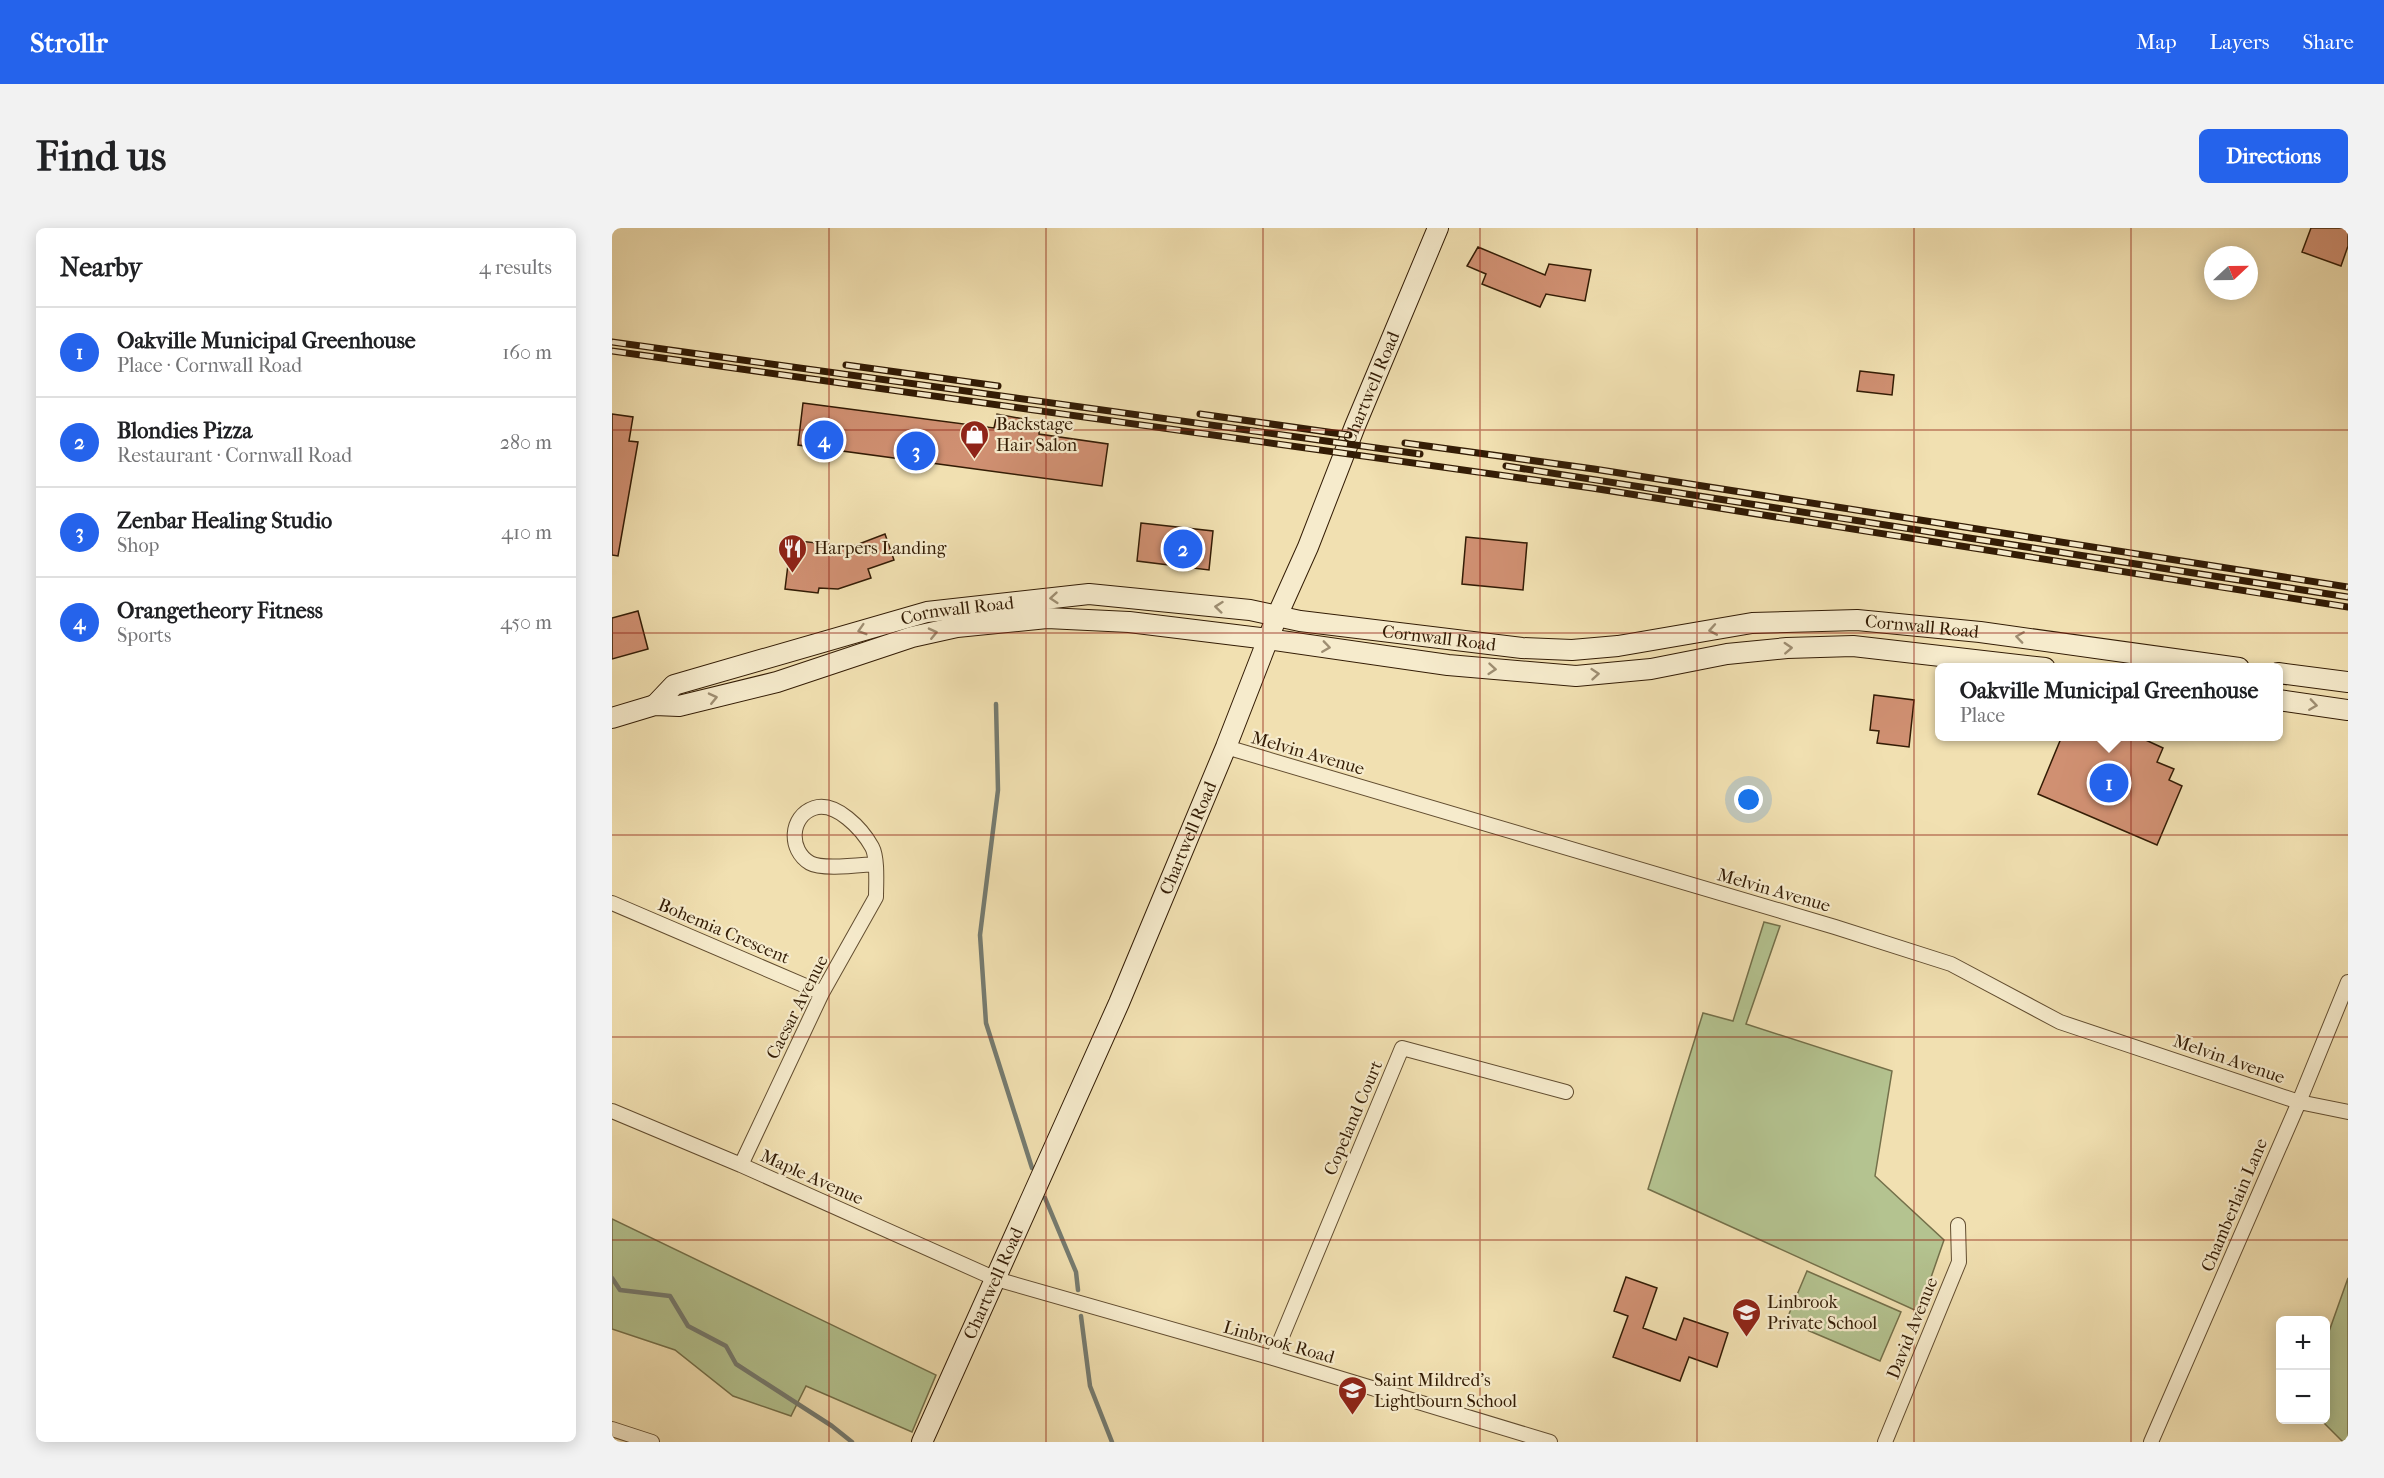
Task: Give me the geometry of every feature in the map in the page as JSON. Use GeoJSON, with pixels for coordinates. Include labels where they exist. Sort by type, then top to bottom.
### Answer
{"type":"FeatureCollection","features":[{"type":"Feature","properties":{"kind":"main road","name":"Chartwell Road"},"geometry":{"type":"LineString","coordinates":[[922,1442],[1119,1003],[1438,228]]}},
{"type":"Feature","properties":{"kind":"main road","name":"Cornwall Road"},"geometry":{"type":"LineString","coordinates":[[655,705],[674,685],[927,612],[1089,594],[1250,610],[1277,616],[1501,646],[1572,650],[1618,646],[1752,623],[1857,620],[1980,632],[2204,663]]}},
{"type":"Feature","properties":{"kind":"main road","name":"Cornwall Road"},"geometry":{"type":"LineString","coordinates":[[612,718],[655,705],[679,706],[750,689],[912,637],[957,627],[1047,618],[1129,622],[1448,665],[1576,676],[1651,669],[1727,654],[1787,648],[1842,647],[2010,663]]}},
{"type":"Feature","properties":{"kind":"main road"},"geometry":{"type":"LineString","coordinates":[[2283,674],[2348,682]]}},
{"type":"Feature","properties":{"kind":"main road"},"geometry":{"type":"LineString","coordinates":[[2283,701],[2348,710]]}},
{"type":"Feature","properties":{"kind":"street","name":"Melvin Avenue"},"geometry":{"type":"LineString","coordinates":[[1226,747],[1824,923],[1951,964],[2060,1022],[2299,1102],[2348,1112]]}},
{"type":"Feature","properties":{"kind":"street","name":"Caesar Avenue"},"geometry":{"type":"LineString","coordinates":[[741,1165],[822,993],[876,897],[875,864],[873,848],[839,810],[816,807],[807,812],[795,825],[794,841],[802,855],[811,864],[836,866],[875,864]]}},
{"type":"Feature","properties":{"kind":"street","name":"Bohemia Crescent"},"geometry":{"type":"LineString","coordinates":[[612,903],[822,993]]}},
{"type":"Feature","properties":{"kind":"street","name":"Chamberlain Lane"},"geometry":{"type":"LineString","coordinates":[[2151,1442],[2299,1102],[2348,982]]}},
{"type":"Feature","properties":{"kind":"street","name":"Copeland Court"},"geometry":{"type":"LineString","coordinates":[[1273,1358],[1402,1048],[1566,1092]]}},
{"type":"Feature","properties":{"kind":"street","name":"Maple Avenue"},"geometry":{"type":"LineString","coordinates":[[612,1111],[741,1165],[996,1279]]}},
{"type":"Feature","properties":{"kind":"street","name":"David Avenue"},"geometry":{"type":"LineString","coordinates":[[1885,1442],[1959,1262],[1958,1225]]}},
{"type":"Feature","properties":{"kind":"street","name":"Linbrook Road"},"geometry":{"type":"LineString","coordinates":[[996,1279],[1273,1358],[1550,1442]]}},
{"type":"Feature","properties":{"kind":"street"},"geometry":{"type":"LineString","coordinates":[[612,1429],[651,1442]]}},
{"type":"Feature","properties":{"kind":"green space"},"geometry":{"type":"Polygon","coordinates":[[[1764,922],[1780,926],[1746,1024],[1892,1071],[1875,1176],[1944,1240],[1919,1312],[1648,1189],[1703,1013],[1733,1021],[1764,922]]]}},
{"type":"Feature","properties":{"kind":"green space"},"geometry":{"type":"Polygon","coordinates":[[[612,1219],[936,1375],[912,1432],[806,1386],[791,1416],[733,1396],[675,1350],[612,1329],[612,1219]]]}},
{"type":"Feature","properties":{"kind":"green space"},"geometry":{"type":"Polygon","coordinates":[[[1807,1271],[1901,1312],[1880,1361],[1786,1321],[1807,1271]]]}},
{"type":"Feature","properties":{"kind":"green space"},"geometry":{"type":"Polygon","coordinates":[[[2348,1278],[2348,1442],[2343,1442],[2325,1424],[2330,1424],[2330,1329],[2348,1278]]]}},
{"type":"Feature","properties":{"kind":"building"},"geometry":{"type":"Polygon","coordinates":[[[2311,228],[2348,228],[2348,246],[2341,266],[2302,252],[2311,228]]]}},
{"type":"Feature","properties":{"kind":"building"},"geometry":{"type":"Polygon","coordinates":[[[1478,247],[1545,275],[1549,264],[1591,270],[1585,301],[1546,294],[1540,307],[1482,284],[1486,274],[1467,266],[1478,247]]]}},
{"type":"Feature","properties":{"kind":"building"},"geometry":{"type":"Polygon","coordinates":[[[1860,371],[1894,375],[1892,395],[1857,391],[1860,371]]]}},
{"type":"Feature","properties":{"kind":"building"},"geometry":{"type":"Polygon","coordinates":[[[803,403],[994,428],[997,414],[1040,422],[1039,434],[1108,444],[1102,486],[798,445],[803,403]]]}},
{"type":"Feature","properties":{"kind":"building"},"geometry":{"type":"Polygon","coordinates":[[[612,414],[633,417],[629,441],[638,442],[618,556],[612,555],[612,414]]]}},
{"type":"Feature","properties":{"kind":"building"},"geometry":{"type":"Polygon","coordinates":[[[1141,523],[1213,531],[1209,570],[1137,561],[1141,523]]]}},
{"type":"Feature","properties":{"kind":"building"},"geometry":{"type":"Polygon","coordinates":[[[885,534],[894,560],[868,569],[871,578],[838,589],[819,588],[818,593],[785,589],[791,540],[851,547],[885,534]]]}},
{"type":"Feature","properties":{"kind":"building"},"geometry":{"type":"Polygon","coordinates":[[[1466,537],[1527,543],[1523,590],[1462,584],[1466,537]]]}},
{"type":"Feature","properties":{"kind":"building"},"geometry":{"type":"Polygon","coordinates":[[[638,611],[648,649],[612,659],[612,618],[638,611]]]}},
{"type":"Feature","properties":{"kind":"building"},"geometry":{"type":"Polygon","coordinates":[[[1874,695],[1914,700],[1909,747],[1877,743],[1879,731],[1870,730],[1874,695]]]}},
{"type":"Feature","properties":{"kind":"building"},"geometry":{"type":"Polygon","coordinates":[[[2060,741],[2148,741],[2163,748],[2157,762],[2174,769],[2169,780],[2182,786],[2157,845],[2038,794],[2060,741]]]}},
{"type":"Feature","properties":{"kind":"building"},"geometry":{"type":"Polygon","coordinates":[[[1626,1277],[1657,1288],[1643,1328],[1676,1340],[1684,1318],[1728,1333],[1717,1367],[1689,1357],[1680,1381],[1613,1357],[1628,1316],[1614,1311],[1626,1277]]]}},
{"type":"Feature","properties":{"kind":"waterway"},"geometry":{"type":"LineString","coordinates":[[996,704],[998,790],[980,935],[986,1023],[1032,1168]]}},
{"type":"Feature","properties":{"kind":"waterway"},"geometry":{"type":"LineString","coordinates":[[1045,1198],[1076,1272],[1078,1290]]}},
{"type":"Feature","properties":{"kind":"waterway"},"geometry":{"type":"LineString","coordinates":[[612,1278],[620,1290],[670,1296],[688,1326],[726,1346],[736,1364],[832,1426],[852,1442]]}},
{"type":"Feature","properties":{"kind":"waterway"},"geometry":{"type":"LineString","coordinates":[[1081,1316],[1090,1386],[1112,1442]]}},
{"type":"Feature","properties":{"kind":"railway"},"geometry":{"type":"LineString","coordinates":[[612,342],[1420,454]]}},
{"type":"Feature","properties":{"kind":"railway"},"geometry":{"type":"LineString","coordinates":[[612,351],[1592,488],[2348,607]]}},
{"type":"Feature","properties":{"kind":"railway"},"geometry":{"type":"LineString","coordinates":[[846,365],[998,386]]}},
{"type":"Feature","properties":{"kind":"railway"},"geometry":{"type":"LineString","coordinates":[[1200,414],[1349,435]]}},
{"type":"Feature","properties":{"kind":"railway"},"geometry":{"type":"LineString","coordinates":[[1405,443],[1594,469],[2348,587]]}},
{"type":"Feature","properties":{"kind":"railway"},"geometry":{"type":"LineString","coordinates":[[1506,466],[2348,597]]}},
{"type":"Feature","properties":{"kind":"place","name":"Orangetheory Fitness"},"geometry":{"type":"Point","coordinates":[824,440]}},
{"type":"Feature","properties":{"kind":"place","name":"Zenbar Healing Studio"},"geometry":{"type":"Point","coordinates":[916,451]}},
{"type":"Feature","properties":{"kind":"place","name":"Backstage Hair Salon"},"geometry":{"type":"Point","coordinates":[975,460]}},
{"type":"Feature","properties":{"kind":"place","name":"Blondies Pizza"},"geometry":{"type":"Point","coordinates":[1183,549]}},
{"type":"Feature","properties":{"kind":"place","name":"Harpers Landing"},"geometry":{"type":"Point","coordinates":[793,574]}},
{"type":"Feature","properties":{"kind":"place","name":"Oakville Municipal Greenhouse"},"geometry":{"type":"Point","coordinates":[2109,783]}},
{"type":"Feature","properties":{"kind":"place","name":"Linbrook Private School"},"geometry":{"type":"Point","coordinates":[1746,1338]}},
{"type":"Feature","properties":{"kind":"place","name":"Saint Mildred's Lightbourn School"},"geometry":{"type":"Point","coordinates":[1353,1416]}}]}
